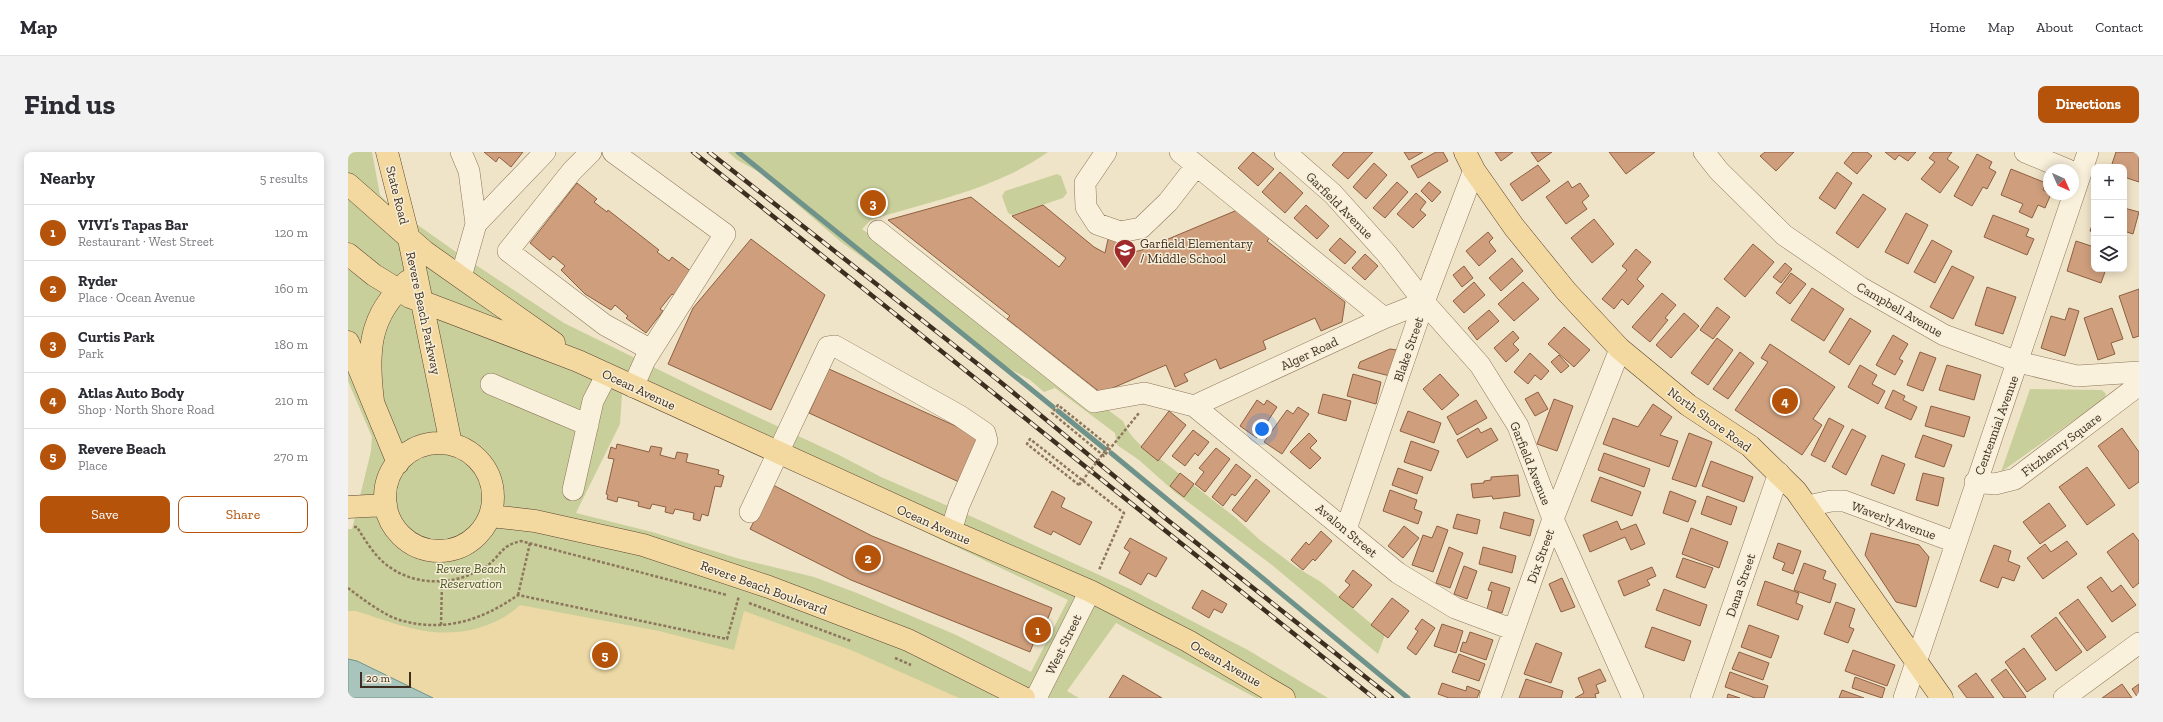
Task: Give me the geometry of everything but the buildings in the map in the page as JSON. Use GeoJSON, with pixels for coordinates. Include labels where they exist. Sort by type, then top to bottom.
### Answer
{"type":"FeatureCollection","features":[{"type":"Feature","properties":{"kind":"main road","name":"State Road"},"geometry":{"type":"LineString","coordinates":[[387,152],[409,239]]}},
{"type":"Feature","properties":{"kind":"main road","name":"North Shore Road"},"geometry":{"type":"LineString","coordinates":[[1469,161],[1514,227],[1566,291],[1620,349],[1688,404],[1750,446],[1779,473],[1808,506],[1942,698]]}},
{"type":"Feature","properties":{"kind":"main road","name":"Revere Beach Parkway"},"geometry":{"type":"LineString","coordinates":[[348,184],[409,239],[451,444]]}},
{"type":"Feature","properties":{"kind":"main road","name":"Ocean Avenue"},"geometry":{"type":"LineString","coordinates":[[409,239],[578,361]]}},
{"type":"Feature","properties":{"kind":"main road","name":"Ocean Avenue"},"geometry":{"type":"LineString","coordinates":[[348,254],[374,275],[398,290],[422,302],[578,361],[950,532],[1090,591],[1188,641],[1284,698]]}},
{"type":"Feature","properties":{"kind":"main road"},"geometry":{"type":"LineString","coordinates":[[372,402],[370,362],[374,329],[385,305],[398,290],[416,275],[433,268],[455,273]]}},
{"type":"Feature","properties":{"kind":"main road"},"geometry":{"type":"LineString","coordinates":[[348,342],[398,463]]}},
{"type":"Feature","properties":{"kind":"main road"},"geometry":{"type":"LineString","coordinates":[[438,443],[451,444],[466,450],[474,456],[487,471],[493,491],[490,516],[485,527],[476,538],[454,550],[439,552],[413,545],[403,538],[390,520],[386,505],[386,485],[392,471],[398,463],[419,447],[438,443]]}},
{"type":"Feature","properties":{"kind":"main road"},"geometry":{"type":"LineString","coordinates":[[348,507],[386,505]]}},
{"type":"Feature","properties":{"kind":"main road","name":"Revere Beach Boulevard"},"geometry":{"type":"LineString","coordinates":[[490,516],[535,521],[643,545],[742,588],[908,640],[1024,698]]}},
{"type":"Feature","properties":{"kind":"street"},"geometry":{"type":"LineString","coordinates":[[461,152],[469,171],[476,224]]}},
{"type":"Feature","properties":{"kind":"street"},"geometry":{"type":"LineString","coordinates":[[455,273],[476,224],[545,152]]}},
{"type":"Feature","properties":{"kind":"street"},"geometry":{"type":"LineString","coordinates":[[591,152],[572,171],[508,251],[605,325],[651,350]]}},
{"type":"Feature","properties":{"kind":"street"},"geometry":{"type":"LineString","coordinates":[[613,152],[725,234],[651,350],[633,387]]}},
{"type":"Feature","properties":{"kind":"street"},"geometry":{"type":"LineString","coordinates":[[1106,152],[1085,183],[1086,207],[1097,224],[1120,232],[1141,228],[1168,202],[1196,166]]}},
{"type":"Feature","properties":{"kind":"street"},"geometry":{"type":"LineString","coordinates":[[1180,152],[1384,318]]}},
{"type":"Feature","properties":{"kind":"street","name":"Garfield Avenue"},"geometry":{"type":"LineString","coordinates":[[1285,152],[1333,194],[1386,252],[1424,302],[1480,365],[1518,426],[1553,519],[1633,698]]}},
{"type":"Feature","properties":{"kind":"street","name":"Campbell Avenue"},"geometry":{"type":"LineString","coordinates":[[1704,152],[1719,171],[1784,235],[1860,287],[1944,335],[2018,362],[2077,376],[2139,372]]}},
{"type":"Feature","properties":{"kind":"street"},"geometry":{"type":"LineString","coordinates":[[2025,152],[2054,164]]}},
{"type":"Feature","properties":{"kind":"street","name":"Centennial Avenue"},"geometry":{"type":"LineString","coordinates":[[2079,164],[2088,152]]}},
{"type":"Feature","properties":{"kind":"street","name":"Blake Street"},"geometry":{"type":"LineString","coordinates":[[1346,529],[1424,302],[1469,161]]}},
{"type":"Feature","properties":{"kind":"street","name":"Centennial Avenue"},"geometry":{"type":"LineString","coordinates":[[1904,698],[1975,482],[2018,362],[2065,200]]}},
{"type":"Feature","properties":{"kind":"street"},"geometry":{"type":"LineString","coordinates":[[878,231],[1094,402],[1144,393],[1194,406]]}},
{"type":"Feature","properties":{"kind":"street","name":"Alger Road"},"geometry":{"type":"LineString","coordinates":[[1194,406],[1384,318],[1424,302]]}},
{"type":"Feature","properties":{"kind":"street"},"geometry":{"type":"LineString","coordinates":[[750,512],[828,347],[835,346],[960,416],[985,433],[988,441],[959,505],[950,532]]}},
{"type":"Feature","properties":{"kind":"street","name":"Dix Street"},"geometry":{"type":"LineString","coordinates":[[1490,698],[1553,519],[1620,349]]}},
{"type":"Feature","properties":{"kind":"street"},"geometry":{"type":"LineString","coordinates":[[573,490],[593,401],[607,374]]}},
{"type":"Feature","properties":{"kind":"street"},"geometry":{"type":"LineString","coordinates":[[491,384],[588,425]]}},
{"type":"Feature","properties":{"kind":"street","name":"Fitzhenry Square"},"geometry":{"type":"LineString","coordinates":[[1975,482],[1995,484],[2015,479],[2139,385]]}},
{"type":"Feature","properties":{"kind":"street","name":"Avalon Street"},"geometry":{"type":"LineString","coordinates":[[1194,406],[1398,573],[1455,608],[1514,630]]}},
{"type":"Feature","properties":{"kind":"street","name":"Dana Street"},"geometry":{"type":"LineString","coordinates":[[1701,698],[1779,473]]}},
{"type":"Feature","properties":{"kind":"street","name":"Waverly Avenue"},"geometry":{"type":"LineString","coordinates":[[1808,506],[1831,501],[1844,501],[1955,542]]}},
{"type":"Feature","properties":{"kind":"street","name":"West Street"},"geometry":{"type":"LineString","coordinates":[[1036,698],[1090,591]]}},
{"type":"Feature","properties":{"kind":"street"},"geometry":{"type":"LineString","coordinates":[[2064,698],[2139,643]]}},
{"type":"Feature","properties":{"kind":"path"},"geometry":{"type":"LineString","coordinates":[[1099,570],[1124,514],[1030,439],[1027,444],[1079,485],[1109,446],[1058,405],[1052,413],[1104,456],[1114,442],[1154,396]]}},
{"type":"Feature","properties":{"kind":"path"},"geometry":{"type":"LineString","coordinates":[[348,527],[357,527],[379,558],[396,571],[417,580],[442,582],[459,579],[486,566],[508,544],[521,541],[742,588],[791,620],[856,643]]}},
{"type":"Feature","properties":{"kind":"path"},"geometry":{"type":"LineString","coordinates":[[348,588],[365,602],[402,621],[442,625],[476,619],[498,609],[518,595],[530,543]]}},
{"type":"Feature","properties":{"kind":"path"},"geometry":{"type":"LineString","coordinates":[[442,582],[442,625]]}},
{"type":"Feature","properties":{"kind":"path"},"geometry":{"type":"LineString","coordinates":[[518,595],[727,639],[742,588]]}},
{"type":"Feature","properties":{"kind":"path"},"geometry":{"type":"LineString","coordinates":[[891,656],[912,666]]}},
{"type":"Feature","properties":{"kind":"green space","name":"Revere Beach Reservation"},"geometry":{"type":"Polygon","coordinates":[[[348,152],[372,152],[380,195],[391,206],[456,252],[564,323],[702,391],[839,455],[881,477],[1130,589],[1248,650],[1328,698],[1256,698],[1116,623],[1067,691],[1079,698],[433,698],[357,661],[348,659],[348,529],[352,529],[371,451],[372,437],[348,381],[348,152]],[[622,394],[620,424],[576,513],[652,532],[740,559],[814,577],[857,593],[954,634],[1031,672],[1068,600],[858,500],[622,394]]]}},
{"type":"Feature","properties":{"kind":"green space"},"geometry":{"type":"Polygon","coordinates":[[[728,152],[1048,152],[1009,175],[967,191],[871,220],[862,229],[1123,421],[1129,433],[1142,446],[1236,518],[1260,540],[1296,567],[1321,582],[1385,635],[1378,654],[1272,565],[1176,493],[1139,460],[1117,445],[1115,433],[1055,388],[1044,392],[1030,380],[997,362],[913,294],[841,242],[759,172],[737,160],[728,152]]]}},
{"type":"Feature","properties":{"kind":"green space"},"geometry":{"type":"Polygon","coordinates":[[[1057,174],[1061,176],[1067,193],[1063,198],[1012,215],[1008,213],[1002,196],[1005,191],[1057,174]]]}},
{"type":"Feature","properties":{"kind":"green space"},"geometry":{"type":"Polygon","coordinates":[[[2030,389],[2102,390],[2106,394],[2104,399],[2001,472],[2030,389]]]}},
{"type":"Feature","properties":{"kind":"sand"},"geometry":{"type":"Polygon","coordinates":[[[520,605],[659,631],[734,650],[744,611],[851,650],[959,698],[433,698],[357,661],[348,659],[348,611],[356,611],[414,629],[445,633],[480,628],[491,624],[520,605]]]}},
{"type":"Feature","properties":{"kind":"water"},"geometry":{"type":"Polygon","coordinates":[[[348,659],[357,661],[433,698],[348,698],[348,659]]]}},
{"type":"Feature","properties":{"kind":"waterway"},"geometry":{"type":"LineString","coordinates":[[738,152],[1053,407]]}},
{"type":"Feature","properties":{"kind":"waterway"},"geometry":{"type":"LineString","coordinates":[[1058,411],[1105,449]]}},
{"type":"Feature","properties":{"kind":"waterway"},"geometry":{"type":"LineString","coordinates":[[1111,453],[1408,698]]}},
{"type":"Feature","properties":{"kind":"railway"},"geometry":{"type":"LineString","coordinates":[[693,152],[1374,698]]}},
{"type":"Feature","properties":{"kind":"railway"},"geometry":{"type":"LineString","coordinates":[[709,152],[998,380],[1165,518],[1392,698]]}},
{"type":"Feature","properties":{"kind":"place","name":"Curtis Park"},"geometry":{"type":"Point","coordinates":[873,203]}},
{"type":"Feature","properties":{"kind":"place","name":"Garfield Elementary / Middle School"},"geometry":{"type":"Point","coordinates":[1125,270]}},
{"type":"Feature","properties":{"kind":"place","name":"Atlas Auto Body"},"geometry":{"type":"Point","coordinates":[1785,401]}},
{"type":"Feature","properties":{"kind":"place","name":"Ryder"},"geometry":{"type":"Point","coordinates":[868,558]}},
{"type":"Feature","properties":{"kind":"place","name":"VIVI’s Tapas Bar"},"geometry":{"type":"Point","coordinates":[1038,630]}},
{"type":"Feature","properties":{"kind":"place","name":"Revere Beach"},"geometry":{"type":"Point","coordinates":[605,655]}}]}
